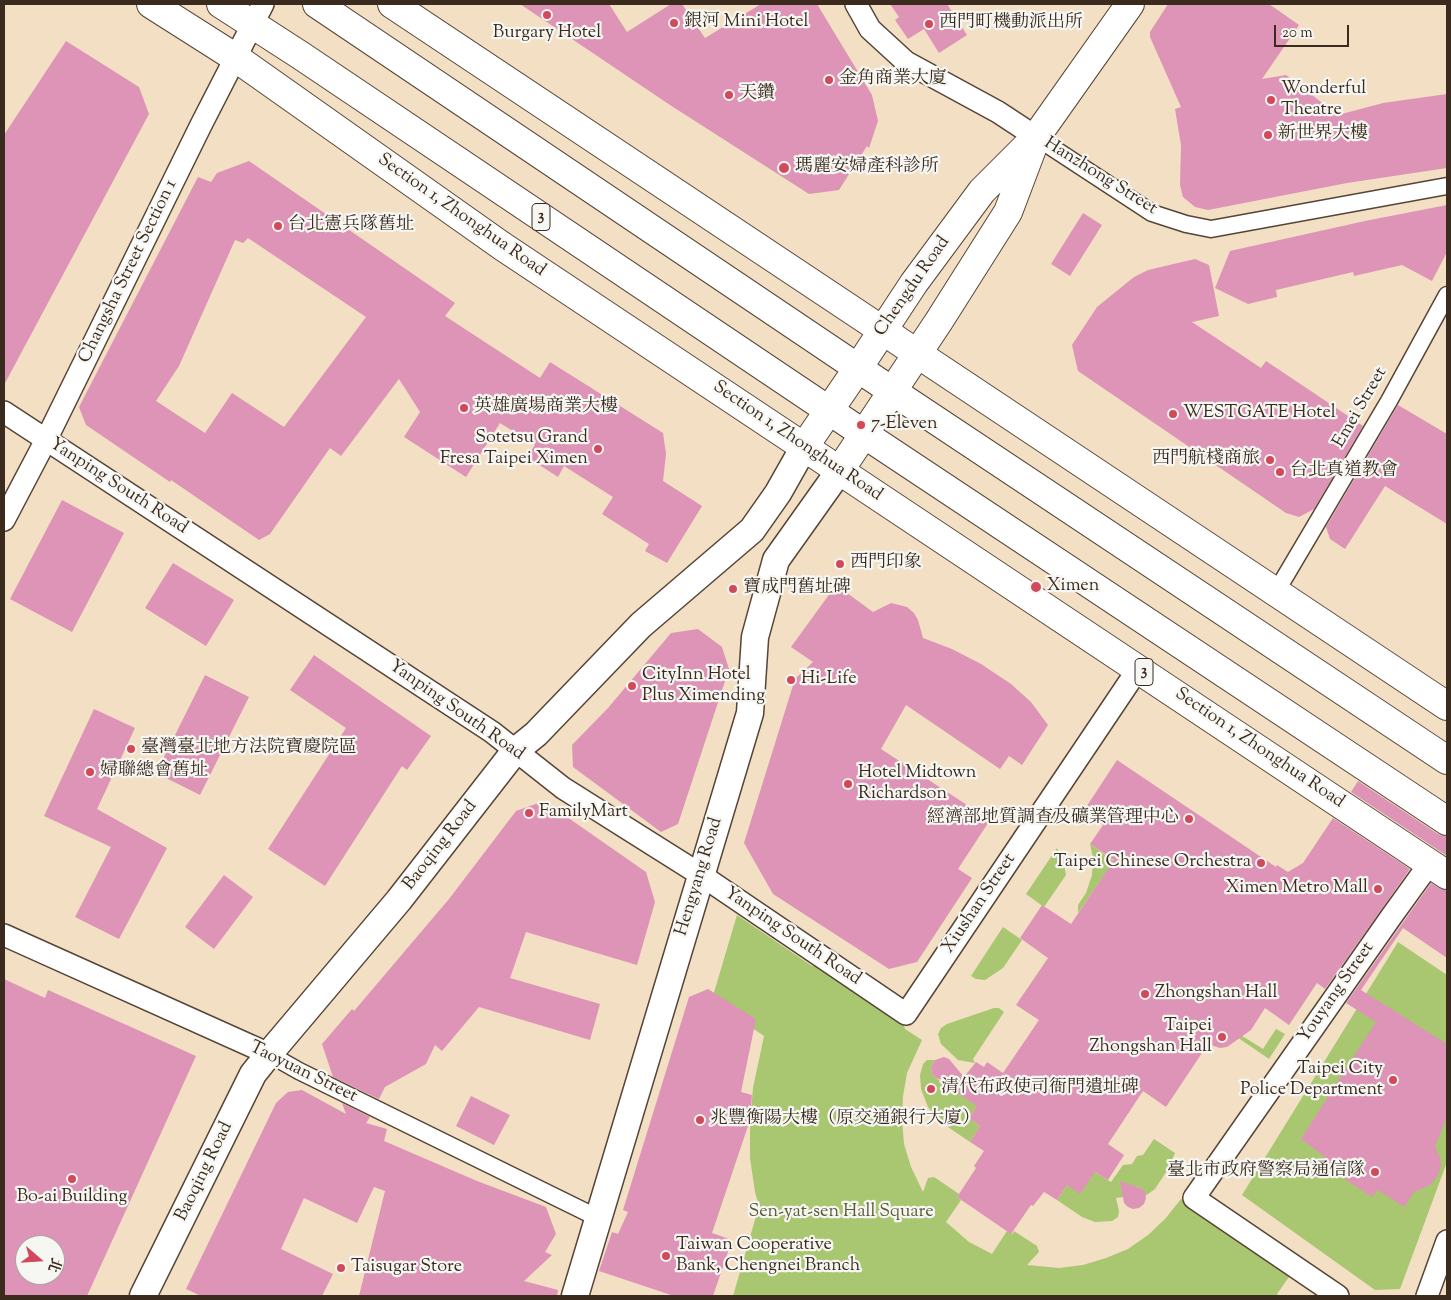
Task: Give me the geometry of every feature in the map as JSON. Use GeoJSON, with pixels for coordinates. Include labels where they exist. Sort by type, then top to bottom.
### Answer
{"type":"FeatureCollection","features":[{"type":"Feature","properties":{"kind":"main road","name":"Section 1, Zhonghua Road"},"geometry":{"type":"LineString","coordinates":[[151,4],[236,58],[502,246],[1439,869]]}},
{"type":"Feature","properties":{"kind":"main road","name":"3"},"geometry":{"type":"LineString","coordinates":[[221,4],[258,14],[864,434],[1447,821]]}},
{"type":"Feature","properties":{"kind":"main road"},"geometry":{"type":"LineString","coordinates":[[318,4],[892,391],[1447,760]]}},
{"type":"Feature","properties":{"kind":"main road"},"geometry":{"type":"LineString","coordinates":[[392,4],[1447,706]]}},
{"type":"Feature","properties":{"kind":"main road","name":"Chengdu Road"},"geometry":{"type":"LineString","coordinates":[[804,447],[914,283],[982,190],[1036,137],[1130,4]]}},
{"type":"Feature","properties":{"kind":"main road","name":"Chengdu Road"},"geometry":{"type":"LineString","coordinates":[[840,470],[1008,212],[1036,137]]}},
{"type":"Feature","properties":{"kind":"street","name":"Hanzhong Street"},"geometry":{"type":"LineString","coordinates":[[856,4],[870,29],[906,62],[998,112],[1152,213],[1186,224],[1212,229],[1447,186]]}},
{"type":"Feature","properties":{"kind":"street","name":"Changsha Street Section 1"},"geometry":{"type":"LineString","coordinates":[[4,520],[46,440],[201,125],[258,14]]}},
{"type":"Feature","properties":{"kind":"street","name":"Emei Street"},"geometry":{"type":"LineString","coordinates":[[1276,592],[1389,401],[1447,295]]}},
{"type":"Feature","properties":{"kind":"street","name":"Yanping South Road"},"geometry":{"type":"LineString","coordinates":[[4,412],[492,732],[563,788],[701,875],[906,1014]]}},
{"type":"Feature","properties":{"kind":"street","name":"Baoqing Road"},"geometry":{"type":"LineString","coordinates":[[143,1296],[253,1074],[268,1054],[399,900],[515,751],[536,734],[641,625],[752,530],[778,493],[804,447]]}},
{"type":"Feature","properties":{"kind":"street","name":"Hengyang Road"},"geometry":{"type":"LineString","coordinates":[[575,1296],[750,713],[754,637],[776,560],[840,470]]}},
{"type":"Feature","properties":{"kind":"street","name":"Xiushan Street"},"geometry":{"type":"LineString","coordinates":[[906,1014],[1138,669]]}},
{"type":"Feature","properties":{"kind":"street","name":"Youyang Street"},"geometry":{"type":"LineString","coordinates":[[1338,1296],[1194,1198],[1385,925],[1439,869]]}},
{"type":"Feature","properties":{"kind":"street","name":"Taoyuan Street"},"geometry":{"type":"LineString","coordinates":[[4,935],[268,1054],[299,1072],[598,1218]]}},
{"type":"Feature","properties":{"kind":"street"},"geometry":{"type":"LineString","coordinates":[[1427,1296],[1447,1241]]}},
{"type":"Feature","properties":{"kind":"green space"},"geometry":{"type":"Polygon","coordinates":[[[1090,844],[1114,861],[1078,913],[1078,905],[1086,893],[1092,875],[1093,858],[1090,844]]]}},
{"type":"Feature","properties":{"kind":"green space"},"geometry":{"type":"Polygon","coordinates":[[[1057,848],[1066,875],[1044,907],[1026,894],[1057,848]]]}},
{"type":"Feature","properties":{"kind":"green space","name":"Sen-yat-sen Hall Square"},"geometry":{"type":"Polygon","coordinates":[[[737,915],[812,966],[814,965],[903,1021],[905,1029],[922,1040],[907,1073],[903,1096],[904,1144],[911,1167],[923,1192],[928,1178],[934,1177],[959,1194],[957,1197],[961,1200],[946,1222],[969,1242],[992,1254],[1007,1231],[1012,1234],[1014,1231],[1037,1246],[1039,1252],[1027,1265],[1059,1268],[1083,1265],[1128,1249],[1148,1235],[1165,1219],[1181,1199],[1291,1274],[1277,1294],[1279,1296],[733,1296],[759,1206],[750,1158],[750,1123],[753,1088],[764,1036],[717,1004],[710,1006],[737,915]]]}},
{"type":"Feature","properties":{"kind":"green space"},"geometry":{"type":"Polygon","coordinates":[[[1003,927],[1022,940],[1003,968],[985,980],[976,979],[971,976],[1003,927]]]}},
{"type":"Feature","properties":{"kind":"green space"},"geometry":{"type":"Polygon","coordinates":[[[1398,942],[1447,975],[1447,1162],[1400,1289],[1375,1290],[1242,1195],[1398,942]]]}},
{"type":"Feature","properties":{"kind":"green space"},"geometry":{"type":"Polygon","coordinates":[[[999,1008],[1004,1012],[973,1059],[975,1063],[958,1060],[941,1044],[938,1034],[941,1028],[947,1024],[999,1008]]]}},
{"type":"Feature","properties":{"kind":"green space"},"geometry":{"type":"Polygon","coordinates":[[[1276,1029],[1285,1034],[1269,1059],[1237,1037],[1239,1034],[1263,1049],[1276,1029]]]}},
{"type":"Feature","properties":{"kind":"green space"},"geometry":{"type":"Polygon","coordinates":[[[927,1060],[935,1060],[931,1068],[932,1074],[936,1078],[964,1096],[984,1096],[969,1118],[980,1126],[970,1142],[945,1125],[928,1107],[921,1089],[920,1075],[923,1064],[927,1060]]]}},
{"type":"Feature","properties":{"kind":"green space"},"geometry":{"type":"Polygon","coordinates":[[[1154,1139],[1175,1153],[1168,1169],[1155,1189],[1145,1196],[1141,1188],[1135,1186],[1129,1187],[1123,1197],[1116,1198],[1119,1211],[1118,1217],[1112,1221],[1095,1222],[1082,1217],[1057,1200],[1067,1185],[1095,1172],[1111,1182],[1123,1165],[1132,1164],[1137,1156],[1143,1155],[1154,1139]]]}},
{"type":"Feature","properties":{"kind":"building"},"geometry":{"type":"Polygon","coordinates":[[[520,4],[609,4],[627,32],[671,4],[682,4],[705,38],[761,4],[817,4],[872,95],[878,121],[869,148],[867,146],[839,190],[809,194],[670,105],[520,4]]]}},
{"type":"Feature","properties":{"kind":"building","name":"西門町機動派出所"},"geometry":{"type":"Polygon","coordinates":[[[890,4],[947,4],[967,35],[939,53],[924,29],[908,39],[895,20],[899,17],[890,4]]]}},
{"type":"Feature","properties":{"kind":"building"},"geometry":{"type":"Polygon","coordinates":[[[1168,4],[1269,4],[1299,25],[1262,79],[1286,75],[1338,115],[1383,103],[1447,94],[1447,168],[1347,183],[1208,210],[1195,207],[1183,197],[1180,185],[1181,145],[1175,109],[1181,107],[1150,37],[1150,32],[1168,4]]]}},
{"type":"Feature","properties":{"kind":"building"},"geometry":{"type":"Polygon","coordinates":[[[66,41],[139,87],[149,114],[4,385],[4,135],[66,41]]]}},
{"type":"Feature","properties":{"kind":"building"},"geometry":{"type":"Polygon","coordinates":[[[249,161],[455,303],[445,316],[540,378],[550,362],[663,433],[666,454],[663,481],[702,506],[667,563],[645,551],[649,544],[602,514],[613,497],[564,466],[558,477],[527,457],[535,445],[500,423],[466,477],[404,437],[420,412],[399,379],[341,456],[330,448],[270,534],[259,540],[86,425],[79,407],[198,177],[211,182],[217,173],[249,161]],[[248,238],[243,243],[235,240],[179,366],[156,401],[205,433],[232,393],[284,427],[366,317],[248,238]]]}},
{"type":"Feature","properties":{"kind":"building"},"geometry":{"type":"Polygon","coordinates":[[[1447,205],[1447,252],[1432,281],[1402,265],[1354,276],[1353,272],[1276,290],[1277,297],[1248,304],[1215,288],[1230,251],[1447,205]]]}},
{"type":"Feature","properties":{"kind":"building"},"geometry":{"type":"Polygon","coordinates":[[[1083,213],[1102,225],[1070,276],[1051,264],[1083,213]]]}},
{"type":"Feature","properties":{"kind":"building"},"geometry":{"type":"Polygon","coordinates":[[[1195,259],[1209,265],[1219,316],[1192,322],[1261,368],[1266,361],[1363,426],[1314,509],[1299,517],[1286,513],[1078,371],[1072,345],[1097,307],[1134,277],[1148,270],[1195,259]]]}},
{"type":"Feature","properties":{"kind":"building"},"geometry":{"type":"Polygon","coordinates":[[[1398,405],[1447,434],[1447,524],[1385,486],[1345,549],[1330,539],[1326,527],[1398,405]]]}},
{"type":"Feature","properties":{"kind":"building"},"geometry":{"type":"Polygon","coordinates":[[[62,500],[124,533],[72,632],[10,599],[62,500]]]}},
{"type":"Feature","properties":{"kind":"building"},"geometry":{"type":"Polygon","coordinates":[[[173,563],[234,600],[206,646],[145,608],[173,563]]]}},
{"type":"Feature","properties":{"kind":"building","name":"Hotel Midtown Richardson"},"geometry":{"type":"Polygon","coordinates":[[[836,585],[873,612],[891,603],[907,607],[918,620],[923,638],[952,649],[981,664],[1011,684],[1031,702],[1048,725],[1022,765],[1009,756],[1000,769],[906,705],[881,749],[990,820],[958,869],[972,878],[917,962],[889,969],[773,894],[744,843],[795,679],[813,662],[791,647],[836,585]]]}},
{"type":"Feature","properties":{"kind":"building"},"geometry":{"type":"Polygon","coordinates":[[[698,629],[722,647],[729,669],[678,824],[661,832],[573,767],[572,745],[608,708],[671,633],[698,629]]]}},
{"type":"Feature","properties":{"kind":"building"},"geometry":{"type":"Polygon","coordinates":[[[314,655],[431,736],[407,770],[402,766],[325,886],[268,849],[346,728],[290,690],[314,655]]]}},
{"type":"Feature","properties":{"kind":"building"},"geometry":{"type":"Polygon","coordinates":[[[205,675],[249,697],[200,795],[156,773],[205,675]]]}},
{"type":"Feature","properties":{"kind":"building"},"geometry":{"type":"Polygon","coordinates":[[[94,709],[135,728],[97,809],[167,848],[119,939],[75,917],[111,847],[44,816],[94,709]]]}},
{"type":"Feature","properties":{"kind":"building","name":"Zhongshan Hall"},"geometry":{"type":"Polygon","coordinates":[[[1117,760],[1276,867],[1277,865],[1288,872],[1303,863],[1333,818],[1410,869],[1325,989],[1317,983],[1289,1025],[1265,1008],[1251,1030],[1227,1047],[1220,1048],[1208,1044],[1166,1107],[1143,1091],[1108,1144],[1124,1155],[1108,1180],[1095,1172],[1080,1194],[1067,1185],[1057,1200],[1044,1192],[1033,1206],[1031,1205],[1011,1234],[957,1197],[976,1168],[974,1166],[984,1151],[970,1142],[980,1126],[969,1118],[977,1106],[956,1092],[960,1086],[936,1078],[932,1074],[931,1068],[935,1060],[944,1057],[949,1059],[964,1077],[976,1062],[984,1067],[987,1062],[1003,1073],[1039,1020],[1016,1005],[1048,958],[1020,938],[1042,905],[1071,924],[1114,860],[1090,844],[1103,825],[1083,812],[1117,760]]]}},
{"type":"Feature","properties":{"kind":"building"},"geometry":{"type":"Polygon","coordinates":[[[1358,781],[1438,834],[1447,836],[1447,856],[1351,792],[1358,781]]]}},
{"type":"Feature","properties":{"kind":"building"},"geometry":{"type":"Polygon","coordinates":[[[544,801],[646,872],[655,902],[637,965],[526,932],[510,978],[600,1004],[590,1040],[479,1007],[442,1051],[435,1045],[426,1064],[385,1087],[379,1099],[333,1077],[322,1044],[352,1009],[354,1011],[449,899],[516,811],[544,801]]]}},
{"type":"Feature","properties":{"kind":"building"},"geometry":{"type":"Polygon","coordinates":[[[224,875],[253,897],[214,949],[185,927],[224,875]]]}},
{"type":"Feature","properties":{"kind":"building","name":"Taipei City Police Department"},"geometry":{"type":"Polygon","coordinates":[[[1431,883],[1447,890],[1447,958],[1403,928],[1361,990],[1447,1044],[1447,1117],[1435,1146],[1441,1164],[1439,1173],[1428,1186],[1414,1192],[1404,1207],[1378,1190],[1372,1197],[1321,1163],[1325,1157],[1301,1139],[1376,1022],[1346,1003],[1431,883]]]}},
{"type":"Feature","properties":{"kind":"building","name":"Bo-ai Building"},"geometry":{"type":"Polygon","coordinates":[[[4,979],[45,998],[48,990],[196,1056],[87,1296],[4,1296],[4,979]]]}},
{"type":"Feature","properties":{"kind":"building","name":"兆豐衡陽大樓（原交通銀行大廈）"},"geometry":{"type":"Polygon","coordinates":[[[708,989],[756,1019],[741,1092],[752,1095],[750,1120],[712,1233],[732,1240],[713,1296],[674,1296],[599,1271],[612,1232],[618,1234],[628,1212],[623,1210],[689,997],[708,989]]]}},
{"type":"Feature","properties":{"kind":"building"},"geometry":{"type":"Polygon","coordinates":[[[302,1090],[346,1114],[342,1103],[370,1117],[366,1123],[387,1129],[384,1141],[477,1181],[546,1207],[556,1234],[545,1252],[552,1255],[524,1281],[558,1290],[557,1296],[359,1296],[385,1191],[374,1187],[357,1223],[304,1198],[281,1249],[333,1274],[322,1296],[201,1296],[186,1289],[276,1103],[288,1092],[302,1090]]]}},
{"type":"Feature","properties":{"kind":"building"},"geometry":{"type":"Polygon","coordinates":[[[471,1096],[510,1115],[494,1145],[456,1126],[471,1096]]]}},
{"type":"Feature","properties":{"kind":"building"},"geometry":{"type":"Polygon","coordinates":[[[1120,1181],[1141,1188],[1145,1192],[1144,1204],[1139,1208],[1133,1209],[1128,1207],[1124,1203],[1120,1181]]]}},
{"type":"Feature","properties":{"kind":"place","name":"Burgary Hotel"},"geometry":{"type":"Point","coordinates":[547,15]}},
{"type":"Feature","properties":{"kind":"place","name":"銀河 Mini Hotel"},"geometry":{"type":"Point","coordinates":[674,23]}},
{"type":"Feature","properties":{"kind":"place","name":"西門町機動派出所"},"geometry":{"type":"Point","coordinates":[929,24]}},
{"type":"Feature","properties":{"kind":"place","name":"金角商業大廈"},"geometry":{"type":"Point","coordinates":[829,80]}},
{"type":"Feature","properties":{"kind":"place","name":"天鑽"},"geometry":{"type":"Point","coordinates":[729,95]}},
{"type":"Feature","properties":{"kind":"place","name":"Wonderful Theatre"},"geometry":{"type":"Point","coordinates":[1271,100]}},
{"type":"Feature","properties":{"kind":"place","name":"新世界大樓"},"geometry":{"type":"Point","coordinates":[1268,135]}},
{"type":"Feature","properties":{"kind":"place","name":"瑪麗安婦產科診所"},"geometry":{"type":"Point","coordinates":[784,168]}},
{"type":"Feature","properties":{"kind":"place","name":"台北憲兵隊舊址"},"geometry":{"type":"Point","coordinates":[278,226]}},
{"type":"Feature","properties":{"kind":"place","name":"英雄廣場商業大樓"},"geometry":{"type":"Point","coordinates":[464,408]}},
{"type":"Feature","properties":{"kind":"place","name":"WESTGATE Hotel"},"geometry":{"type":"Point","coordinates":[1173,414]}},
{"type":"Feature","properties":{"kind":"place","name":"7-Eleven"},"geometry":{"type":"Point","coordinates":[861,425]}},
{"type":"Feature","properties":{"kind":"place","name":"Sotetsu Grand Fresa Taipei Ximen"},"geometry":{"type":"Point","coordinates":[598,449]}},
{"type":"Feature","properties":{"kind":"place","name":"西門航棧商旅"},"geometry":{"type":"Point","coordinates":[1270,460]}},
{"type":"Feature","properties":{"kind":"place","name":"台北真道教會"},"geometry":{"type":"Point","coordinates":[1280,472]}},
{"type":"Feature","properties":{"kind":"place","name":"西門印象"},"geometry":{"type":"Point","coordinates":[840,564]}},
{"type":"Feature","properties":{"kind":"place","name":"Ximen"},"geometry":{"type":"Point","coordinates":[1036,587]}},
{"type":"Feature","properties":{"kind":"place","name":"寶成門舊址碑"},"geometry":{"type":"Point","coordinates":[733,589]}},
{"type":"Feature","properties":{"kind":"place","name":"Hi-Life"},"geometry":{"type":"Point","coordinates":[791,680]}},
{"type":"Feature","properties":{"kind":"place","name":"CityInn Hotel Plus Ximending"},"geometry":{"type":"Point","coordinates":[632,686]}},
{"type":"Feature","properties":{"kind":"place","name":"臺灣臺北地方法院寶慶院區"},"geometry":{"type":"Point","coordinates":[131,749]}},
{"type":"Feature","properties":{"kind":"place","name":"婦聯總會舊址"},"geometry":{"type":"Point","coordinates":[90,772]}},
{"type":"Feature","properties":{"kind":"place","name":"Hotel Midtown Richardson"},"geometry":{"type":"Point","coordinates":[848,784]}},
{"type":"Feature","properties":{"kind":"place","name":"FamilyMart"},"geometry":{"type":"Point","coordinates":[529,813]}},
{"type":"Feature","properties":{"kind":"place","name":"經濟部地質調查及礦業管理中心"},"geometry":{"type":"Point","coordinates":[1189,819]}},
{"type":"Feature","properties":{"kind":"place","name":"Taipei Chinese Orchestra"},"geometry":{"type":"Point","coordinates":[1261,863]}},
{"type":"Feature","properties":{"kind":"place","name":"Ximen Metro Mall"},"geometry":{"type":"Point","coordinates":[1378,889]}},
{"type":"Feature","properties":{"kind":"place","name":"Zhongshan Hall"},"geometry":{"type":"Point","coordinates":[1145,994]}},
{"type":"Feature","properties":{"kind":"place","name":"Taipei Zhongshan Hall"},"geometry":{"type":"Point","coordinates":[1222,1037]}},
{"type":"Feature","properties":{"kind":"place","name":"Taipei City Police Department"},"geometry":{"type":"Point","coordinates":[1393,1080]}},
{"type":"Feature","properties":{"kind":"place","name":"清代布政使司衙門遺址碑"},"geometry":{"type":"Point","coordinates":[931,1089]}},
{"type":"Feature","properties":{"kind":"place","name":"兆豐衡陽大樓（原交通銀行大廈）"},"geometry":{"type":"Point","coordinates":[700,1120]}},
{"type":"Feature","properties":{"kind":"place","name":"臺北市政府警察局通信隊"},"geometry":{"type":"Point","coordinates":[1375,1172]}},
{"type":"Feature","properties":{"kind":"place","name":"Bo-ai Building"},"geometry":{"type":"Point","coordinates":[72,1179]}},
{"type":"Feature","properties":{"kind":"place","name":"Taiwan Cooperative Bank, Chengnei Branch"},"geometry":{"type":"Point","coordinates":[666,1256]}},
{"type":"Feature","properties":{"kind":"place","name":"Taisugar Store"},"geometry":{"type":"Point","coordinates":[341,1268]}}]}
